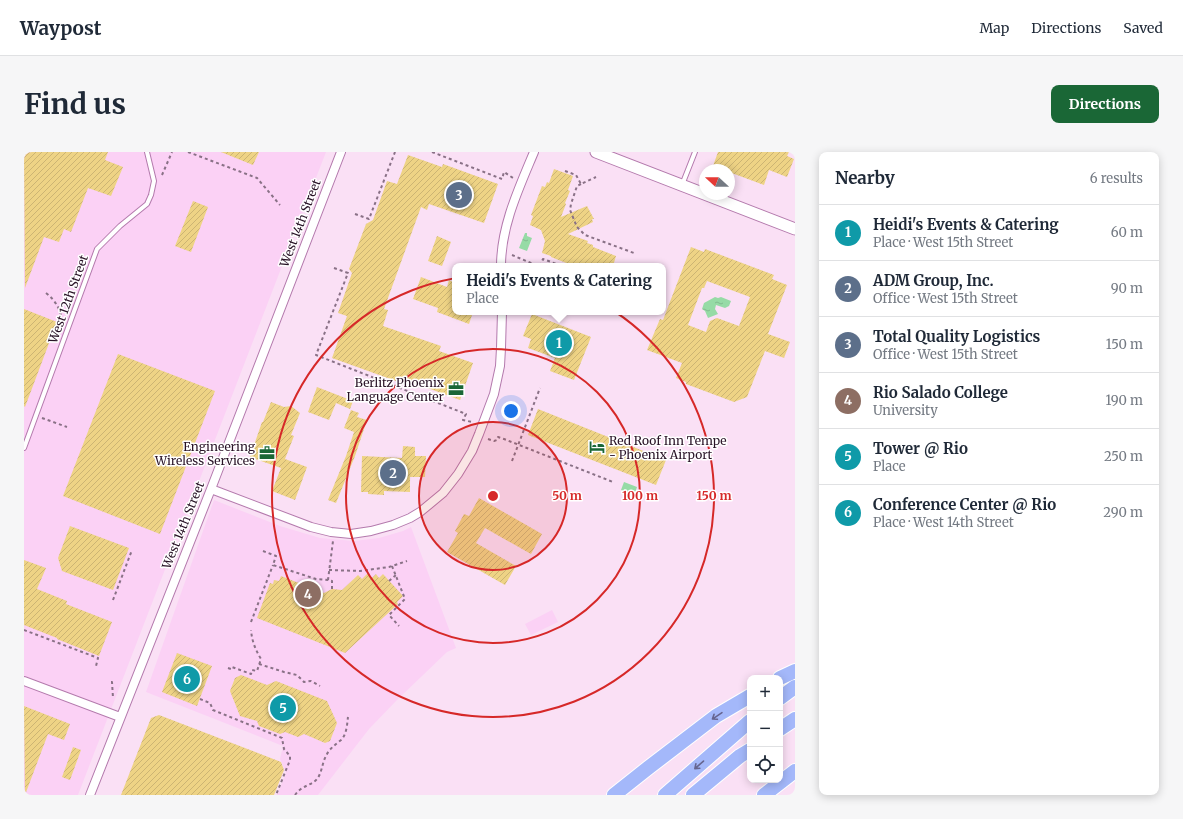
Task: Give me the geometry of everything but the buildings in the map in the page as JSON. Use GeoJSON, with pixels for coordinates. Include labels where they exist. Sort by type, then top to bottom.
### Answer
{"type":"FeatureCollection","features":[{"type":"Feature","properties":{"kind":"highway"},"geometry":{"type":"LineString","coordinates":[[783,677],[795,671]]}},
{"type":"Feature","properties":{"kind":"highway"},"geometry":{"type":"LineString","coordinates":[[783,696],[795,687]]}},
{"type":"Feature","properties":{"kind":"highway"},"geometry":{"type":"LineString","coordinates":[[614,795],[716,716],[747,698]]}},
{"type":"Feature","properties":{"kind":"highway"},"geometry":{"type":"LineString","coordinates":[[783,727],[795,719]]}},
{"type":"Feature","properties":{"kind":"highway"},"geometry":{"type":"LineString","coordinates":[[665,795],[747,724]]}},
{"type":"Feature","properties":{"kind":"highway"},"geometry":{"type":"LineString","coordinates":[[693,795],[747,752]]}},
{"type":"Feature","properties":{"kind":"highway"},"geometry":{"type":"LineString","coordinates":[[764,795],[795,771]]}},
{"type":"Feature","properties":{"kind":"main road"},"geometry":{"type":"LineString","coordinates":[[596,152],[795,229]]}},
{"type":"Feature","properties":{"kind":"street","name":"West 14th Street"},"geometry":{"type":"LineString","coordinates":[[90,795],[211,489],[341,152]]}},
{"type":"Feature","properties":{"kind":"street"},"geometry":{"type":"LineString","coordinates":[[501,263],[503,243],[509,215],[534,152]]}},
{"type":"Feature","properties":{"kind":"street"},"geometry":{"type":"LineString","coordinates":[[211,489],[311,527],[331,532],[351,534],[371,531],[393,525],[415,515],[443,493],[458,474],[472,452],[480,434],[494,394],[500,366],[502,348],[502,315]]}},
{"type":"Feature","properties":{"kind":"street"},"geometry":{"type":"LineString","coordinates":[[24,681],[120,717]]}},
{"type":"Feature","properties":{"kind":"lane","name":"West 12th Street"},"geometry":{"type":"LineString","coordinates":[[24,448],[97,249],[120,226],[147,204],[154,181],[147,152]]}},
{"type":"Feature","properties":{"kind":"lane"},"geometry":{"type":"LineString","coordinates":[[682,186],[695,152]]}},
{"type":"Feature","properties":{"kind":"path"},"geometry":{"type":"LineString","coordinates":[[162,175],[172,152]]}},
{"type":"Feature","properties":{"kind":"path"},"geometry":{"type":"LineString","coordinates":[[188,152],[257,178],[280,205]]}},
{"type":"Feature","properties":{"kind":"path"},"geometry":{"type":"LineString","coordinates":[[355,214],[369,219],[395,152]]}},
{"type":"Feature","properties":{"kind":"path"},"geometry":{"type":"LineString","coordinates":[[432,152],[502,179],[504,172],[513,178]]}},
{"type":"Feature","properties":{"kind":"path"},"geometry":{"type":"LineString","coordinates":[[565,171],[576,174],[581,184]]}},
{"type":"Feature","properties":{"kind":"path"},"geometry":{"type":"LineString","coordinates":[[596,177],[577,186],[570,204],[573,219],[577,227],[585,235],[634,253]]}},
{"type":"Feature","properties":{"kind":"path"},"geometry":{"type":"LineString","coordinates":[[512,256],[531,263]]}},
{"type":"Feature","properties":{"kind":"path"},"geometry":{"type":"LineString","coordinates":[[541,263],[543,259],[554,263]]}},
{"type":"Feature","properties":{"kind":"path"},"geometry":{"type":"LineString","coordinates":[[334,268],[348,272],[316,355],[466,414],[463,420],[472,422]]}},
{"type":"Feature","properties":{"kind":"path"},"geometry":{"type":"LineString","coordinates":[[46,293],[56,303],[61,313],[62,323]]}},
{"type":"Feature","properties":{"kind":"path"},"geometry":{"type":"LineString","coordinates":[[512,460],[540,388]]}},
{"type":"Feature","properties":{"kind":"path"},"geometry":{"type":"LineString","coordinates":[[40,418],[67,427]]}},
{"type":"Feature","properties":{"kind":"path"},"geometry":{"type":"LineString","coordinates":[[488,439],[494,441],[497,440],[498,437],[613,482]]}},
{"type":"Feature","properties":{"kind":"path"},"geometry":{"type":"LineString","coordinates":[[328,580],[332,541]]}},
{"type":"Feature","properties":{"kind":"path"},"geometry":{"type":"LineString","coordinates":[[113,600],[132,550]]}},
{"type":"Feature","properties":{"kind":"path"},"geometry":{"type":"LineString","coordinates":[[251,622],[276,556],[263,551]]}},
{"type":"Feature","properties":{"kind":"path"},"geometry":{"type":"LineString","coordinates":[[329,570],[360,572],[392,566],[407,561]]}},
{"type":"Feature","properties":{"kind":"path"},"geometry":{"type":"LineString","coordinates":[[273,564],[316,579],[332,581],[332,589]]}},
{"type":"Feature","properties":{"kind":"path"},"geometry":{"type":"LineString","coordinates":[[392,566],[405,599],[389,615],[399,626]]}},
{"type":"Feature","properties":{"kind":"path"},"geometry":{"type":"LineString","coordinates":[[389,581],[396,575]]}},
{"type":"Feature","properties":{"kind":"path"},"geometry":{"type":"LineString","coordinates":[[24,630],[98,658],[96,666]]}},
{"type":"Feature","properties":{"kind":"path"},"geometry":{"type":"LineString","coordinates":[[228,668],[231,669],[232,667],[251,674],[252,670],[257,671],[261,659],[255,648],[251,630]]}},
{"type":"Feature","properties":{"kind":"path"},"geometry":{"type":"LineString","coordinates":[[259,664],[297,675],[304,682],[311,681],[320,686]]}},
{"type":"Feature","properties":{"kind":"path"},"geometry":{"type":"LineString","coordinates":[[111,682],[113,698]]}},
{"type":"Feature","properties":{"kind":"path"},"geometry":{"type":"LineString","coordinates":[[200,699],[210,703],[213,710],[282,738],[284,749],[290,756],[290,760],[276,795]]}},
{"type":"Feature","properties":{"kind":"path"},"geometry":{"type":"LineString","coordinates":[[295,795],[301,788],[316,781],[326,755],[330,749],[342,739],[348,717]]}},
{"type":"Feature","properties":{"kind":"shaded area"},"geometry":{"type":"Polygon","coordinates":[[[24,152],[326,152],[78,795],[24,795],[24,152]]]}},
{"type":"Feature","properties":{"kind":"shaded area"},"geometry":{"type":"Polygon","coordinates":[[[214,500],[280,526],[320,538],[354,541],[379,538],[411,527],[456,648],[447,652],[369,729],[318,795],[277,795],[286,773],[280,759],[283,746],[146,692],[214,500]]]}},
{"type":"Feature","properties":{"kind":"shaded area"},"geometry":{"type":"Polygon","coordinates":[[[552,610],[558,622],[531,635],[525,624],[552,610]]]}},
{"type":"Feature","properties":{"kind":"water"},"geometry":{"type":"Polygon","coordinates":[[[525,233],[527,233],[527,236],[532,238],[527,251],[519,248],[525,233]]]}},
{"type":"Feature","properties":{"kind":"water"},"geometry":{"type":"Polygon","coordinates":[[[715,297],[721,297],[731,301],[729,306],[725,308],[716,305],[715,309],[718,314],[708,318],[705,311],[702,309],[704,303],[715,297]]]}},
{"type":"Feature","properties":{"kind":"water"},"geometry":{"type":"Polygon","coordinates":[[[624,482],[637,487],[634,496],[621,490],[624,482]]]}},
{"type":"Feature","properties":{"kind":"place","name":"Total Quality Logistics"},"geometry":{"type":"Point","coordinates":[459,195]}},
{"type":"Feature","properties":{"kind":"place","name":"Heidi's Events & Catering"},"geometry":{"type":"Point","coordinates":[559,343]}},
{"type":"Feature","properties":{"kind":"place","name":"Berlitz Phoenix Language Center"},"geometry":{"type":"Point","coordinates":[456,389]}},
{"type":"Feature","properties":{"kind":"place","name":"Red Roof Inn Tempe - Phoenix Airport"},"geometry":{"type":"Point","coordinates":[597,447]}},
{"type":"Feature","properties":{"kind":"place","name":"Engineering Wireless Services"},"geometry":{"type":"Point","coordinates":[267,453]}},
{"type":"Feature","properties":{"kind":"place","name":"ADM Group, Inc."},"geometry":{"type":"Point","coordinates":[393,473]}},
{"type":"Feature","properties":{"kind":"place","name":"Rio Salado College"},"geometry":{"type":"Point","coordinates":[308,594]}},
{"type":"Feature","properties":{"kind":"place","name":"Conference Center @ Rio"},"geometry":{"type":"Point","coordinates":[187,679]}},
{"type":"Feature","properties":{"kind":"place","name":"Tower @ Rio"},"geometry":{"type":"Point","coordinates":[283,708]}}]}
